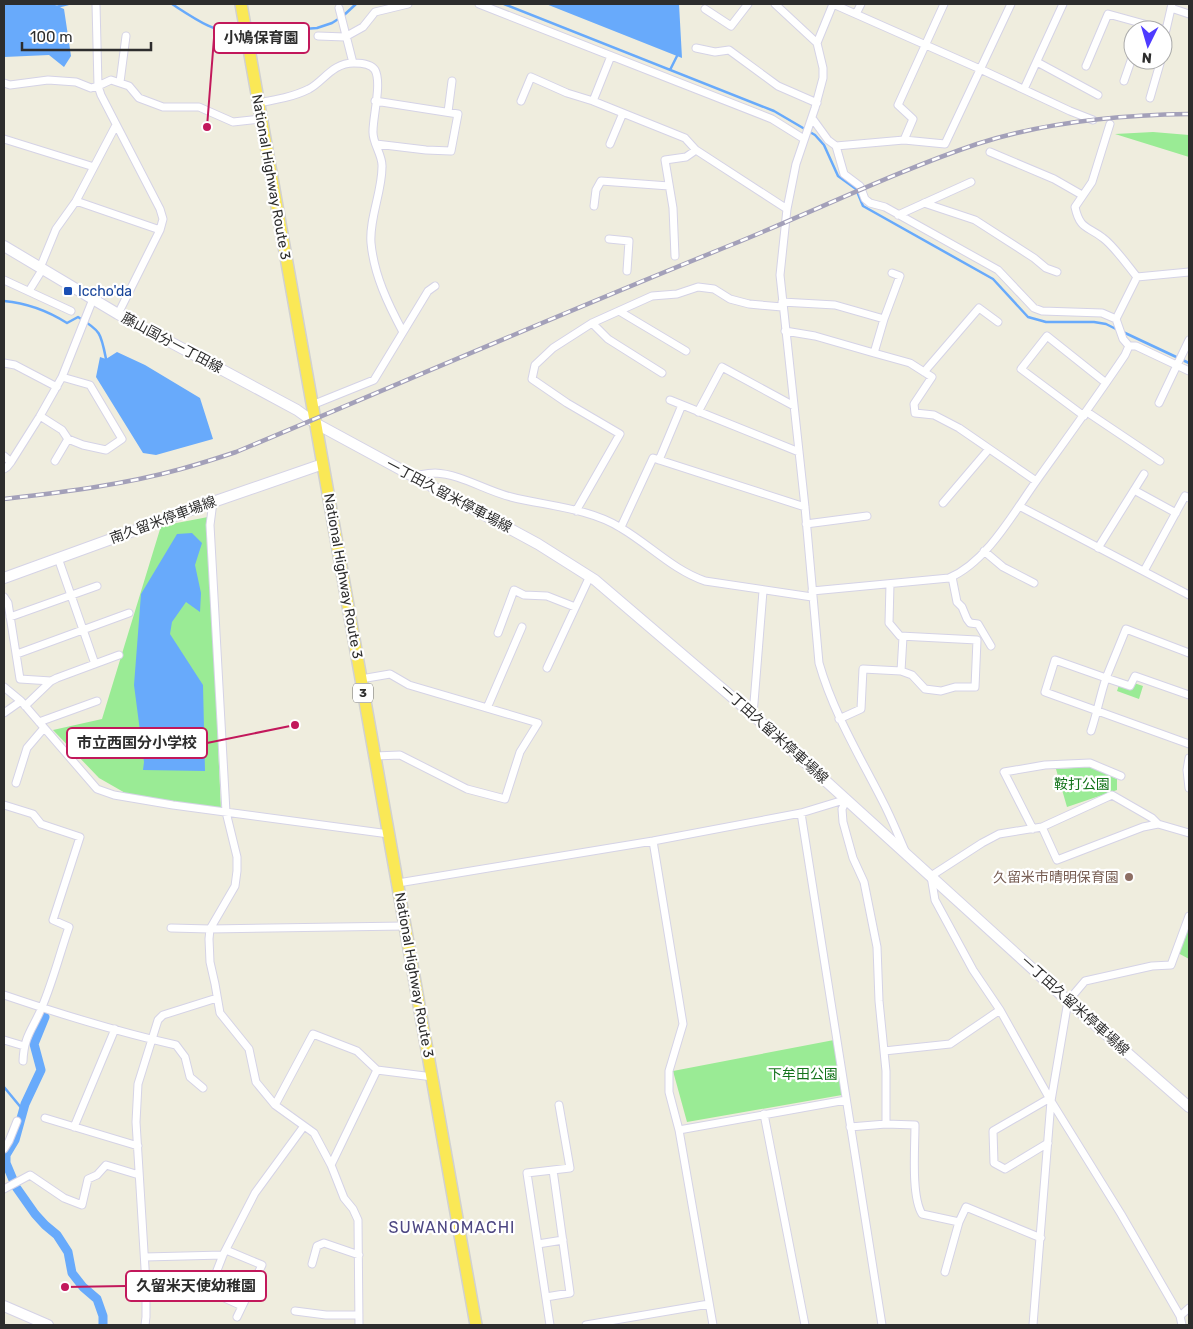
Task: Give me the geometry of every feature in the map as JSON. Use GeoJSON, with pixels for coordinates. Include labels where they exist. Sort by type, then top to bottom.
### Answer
{"type":"FeatureCollection","features":[{"type":"Feature","properties":{"kind":"highway","name":"National Highway Route 3"},"geometry":{"type":"LineString","coordinates":[[241,4],[476,1325]]}},
{"type":"Feature","properties":{"kind":"main road","name":"藤山国分一丁田線"},"geometry":{"type":"LineString","coordinates":[[4,246],[118,314],[297,410],[315,423]]}},
{"type":"Feature","properties":{"kind":"main road","name":"一丁田久留米停車場線"},"geometry":{"type":"LineString","coordinates":[[315,423],[538,544],[590,576],[687,656],[1189,1107]]}},
{"type":"Feature","properties":{"kind":"main road","name":"南久留米停車場線"},"geometry":{"type":"LineString","coordinates":[[4,578],[322,464]]}},
{"type":"Feature","properties":{"kind":"main road"},"geometry":{"type":"LineString","coordinates":[[4,1306],[48,1325]]}},
{"type":"Feature","properties":{"kind":"street"},"geometry":{"type":"LineString","coordinates":[[96,4],[98,86],[116,126],[160,209],[163,219],[160,230],[118,314]]}},
{"type":"Feature","properties":{"kind":"street"},"geometry":{"type":"LineString","coordinates":[[318,36],[345,36],[363,27],[375,12],[408,4]]}},
{"type":"Feature","properties":{"kind":"street"},"geometry":{"type":"LineString","coordinates":[[480,4],[772,119],[804,140]]}},
{"type":"Feature","properties":{"kind":"street"},"geometry":{"type":"LineString","coordinates":[[705,10],[731,26],[748,4]]}},
{"type":"Feature","properties":{"kind":"street"},"geometry":{"type":"LineString","coordinates":[[775,4],[817,43],[823,68],[823,78],[817,103],[796,164],[787,209],[780,275],[819,663],[824,682],[839,719],[884,802],[907,854]]}},
{"type":"Feature","properties":{"kind":"street"},"geometry":{"type":"LineString","coordinates":[[817,43],[833,4],[1093,120]]}},
{"type":"Feature","properties":{"kind":"street"},"geometry":{"type":"LineString","coordinates":[[856,14],[861,4]]}},
{"type":"Feature","properties":{"kind":"street"},"geometry":{"type":"LineString","coordinates":[[904,140],[914,119],[898,105],[944,4]]}},
{"type":"Feature","properties":{"kind":"street"},"geometry":{"type":"LineString","coordinates":[[836,146],[904,140],[945,144],[1011,4]]}},
{"type":"Feature","properties":{"kind":"street"},"geometry":{"type":"LineString","coordinates":[[1024,89],[1064,4]]}},
{"type":"Feature","properties":{"kind":"street"},"geometry":{"type":"LineString","coordinates":[[1168,20],[1172,6],[1189,14]]}},
{"type":"Feature","properties":{"kind":"street"},"geometry":{"type":"LineString","coordinates":[[339,8],[353,63]]}},
{"type":"Feature","properties":{"kind":"street"},"geometry":{"type":"LineString","coordinates":[[1086,66],[1108,14],[1124,20]]}},
{"type":"Feature","properties":{"kind":"street"},"geometry":{"type":"LineString","coordinates":[[120,82],[126,36]]}},
{"type":"Feature","properties":{"kind":"street"},"geometry":{"type":"LineString","coordinates":[[696,48],[716,52],[728,50],[778,86],[817,103]]}},
{"type":"Feature","properties":{"kind":"street"},"geometry":{"type":"LineString","coordinates":[[593,101],[611,56]]}},
{"type":"Feature","properties":{"kind":"street"},"geometry":{"type":"LineString","coordinates":[[1037,62],[1098,95]]}},
{"type":"Feature","properties":{"kind":"street"},"geometry":{"type":"LineString","coordinates":[[258,103],[296,95],[312,88],[325,75],[337,67],[353,63],[370,65],[375,71],[377,85],[372,133],[383,165],[371,242],[378,274],[388,305],[403,332]]}},
{"type":"Feature","properties":{"kind":"street"},"geometry":{"type":"LineString","coordinates":[[1124,81],[1128,70]]}},
{"type":"Feature","properties":{"kind":"street"},"geometry":{"type":"LineString","coordinates":[[1150,98],[1158,70]]}},
{"type":"Feature","properties":{"kind":"street"},"geometry":{"type":"LineString","coordinates":[[521,101],[531,77],[567,93],[593,101],[685,138],[696,150],[787,209]]}},
{"type":"Feature","properties":{"kind":"street"},"geometry":{"type":"LineString","coordinates":[[4,83],[10,85],[48,80],[76,82],[91,88],[111,80],[129,86],[139,98],[163,107],[198,107],[233,122],[260,119]]}},
{"type":"Feature","properties":{"kind":"street"},"geometry":{"type":"LineString","coordinates":[[448,112],[452,81]]}},
{"type":"Feature","properties":{"kind":"street"},"geometry":{"type":"LineString","coordinates":[[375,101],[458,114],[450,151],[376,144]]}},
{"type":"Feature","properties":{"kind":"street"},"geometry":{"type":"LineString","coordinates":[[610,144],[623,113]]}},
{"type":"Feature","properties":{"kind":"street"},"geometry":{"type":"LineString","coordinates":[[812,118],[828,140],[836,146],[844,174],[860,186],[870,203],[885,207],[998,270],[1034,308],[1042,311],[1102,313],[1116,319]]}},
{"type":"Feature","properties":{"kind":"street"},"geometry":{"type":"LineString","coordinates":[[1110,124],[1092,182],[1075,207],[1077,219],[1088,229],[1103,238],[1138,277]]}},
{"type":"Feature","properties":{"kind":"street"},"geometry":{"type":"LineString","coordinates":[[29,291],[41,269],[56,229],[76,201],[116,126]]}},
{"type":"Feature","properties":{"kind":"street"},"geometry":{"type":"LineString","coordinates":[[4,139],[94,167]]}},
{"type":"Feature","properties":{"kind":"street"},"geometry":{"type":"LineString","coordinates":[[675,256],[673,208],[665,160],[686,157],[696,150]]}},
{"type":"Feature","properties":{"kind":"street"},"geometry":{"type":"LineString","coordinates":[[990,152],[1054,179],[1082,195]]}},
{"type":"Feature","properties":{"kind":"street"},"geometry":{"type":"LineString","coordinates":[[594,206],[596,190],[601,180],[669,186]]}},
{"type":"Feature","properties":{"kind":"street"},"geometry":{"type":"LineString","coordinates":[[898,215],[970,182]]}},
{"type":"Feature","properties":{"kind":"street"},"geometry":{"type":"LineString","coordinates":[[76,201],[160,230]]}},
{"type":"Feature","properties":{"kind":"street"},"geometry":{"type":"LineString","coordinates":[[924,203],[974,220],[1034,258],[1046,268],[1057,272]]}},
{"type":"Feature","properties":{"kind":"street"},"geometry":{"type":"LineString","coordinates":[[609,239],[628,242],[627,271]]}},
{"type":"Feature","properties":{"kind":"street"},"geometry":{"type":"LineString","coordinates":[[874,352],[900,276],[892,272]]}},
{"type":"Feature","properties":{"kind":"street"},"geometry":{"type":"LineString","coordinates":[[1138,277],[1189,272]]}},
{"type":"Feature","properties":{"kind":"street"},"geometry":{"type":"LineString","coordinates":[[1138,277],[1116,319],[1122,339],[1129,346],[1136,346],[1189,371]]}},
{"type":"Feature","properties":{"kind":"street"},"geometry":{"type":"LineString","coordinates":[[4,280],[71,311]]}},
{"type":"Feature","properties":{"kind":"street"},"geometry":{"type":"LineString","coordinates":[[312,405],[374,380],[428,291],[435,286]]}},
{"type":"Feature","properties":{"kind":"street"},"geometry":{"type":"LineString","coordinates":[[576,511],[620,434],[567,403],[532,379],[535,365],[553,348],[592,323],[652,296],[677,294],[698,287],[714,289],[730,299],[749,304],[834,305],[884,319]]}},
{"type":"Feature","properties":{"kind":"street"},"geometry":{"type":"LineString","coordinates":[[4,468],[11,462],[62,377],[92,299]]}},
{"type":"Feature","properties":{"kind":"street"},"geometry":{"type":"LineString","coordinates":[[924,372],[979,308],[998,322]]}},
{"type":"Feature","properties":{"kind":"street"},"geometry":{"type":"LineString","coordinates":[[619,311],[686,351]]}},
{"type":"Feature","properties":{"kind":"street"},"geometry":{"type":"LineString","coordinates":[[592,323],[608,339],[662,373]]}},
{"type":"Feature","properties":{"kind":"street"},"geometry":{"type":"LineString","coordinates":[[785,331],[815,336],[874,352],[910,364],[924,372],[932,377],[914,404],[915,413],[934,415],[959,428],[1036,481]]}},
{"type":"Feature","properties":{"kind":"street"},"geometry":{"type":"LineString","coordinates":[[1106,383],[1047,336],[1022,369],[1085,414],[1160,461]]}},
{"type":"Feature","properties":{"kind":"street"},"geometry":{"type":"LineString","coordinates":[[1159,403],[1189,340]]}},
{"type":"Feature","properties":{"kind":"street"},"geometry":{"type":"LineString","coordinates":[[412,476],[435,473],[458,478],[510,497],[604,519],[621,527],[690,576],[705,581],[762,590],[812,594],[952,577],[960,574],[984,551],[1019,506],[1126,355],[1129,346]]}},
{"type":"Feature","properties":{"kind":"street"},"geometry":{"type":"LineString","coordinates":[[4,364],[15,365],[57,386]]}},
{"type":"Feature","properties":{"kind":"street"},"geometry":{"type":"LineString","coordinates":[[698,412],[722,367],[794,406]]}},
{"type":"Feature","properties":{"kind":"street"},"geometry":{"type":"LineString","coordinates":[[40,416],[62,430],[68,439],[83,445],[106,450],[122,440],[90,385],[62,377]]}},
{"type":"Feature","properties":{"kind":"street"},"geometry":{"type":"LineString","coordinates":[[670,400],[799,452]]}},
{"type":"Feature","properties":{"kind":"street"},"geometry":{"type":"LineString","coordinates":[[659,460],[682,405]]}},
{"type":"Feature","properties":{"kind":"street"},"geometry":{"type":"LineString","coordinates":[[55,461],[68,439]]}},
{"type":"Feature","properties":{"kind":"street"},"geometry":{"type":"LineString","coordinates":[[943,503],[989,449]]}},
{"type":"Feature","properties":{"kind":"street"},"geometry":{"type":"LineString","coordinates":[[4,456],[11,462]]}},
{"type":"Feature","properties":{"kind":"street"},"geometry":{"type":"LineString","coordinates":[[621,527],[653,458],[804,507]]}},
{"type":"Feature","properties":{"kind":"street"},"geometry":{"type":"LineString","coordinates":[[1098,548],[1144,474]]}},
{"type":"Feature","properties":{"kind":"street"},"geometry":{"type":"LineString","coordinates":[[1134,490],[1176,513]]}},
{"type":"Feature","properties":{"kind":"street"},"geometry":{"type":"LineString","coordinates":[[1144,572],[1185,496],[1189,498]]}},
{"type":"Feature","properties":{"kind":"street"},"geometry":{"type":"LineString","coordinates":[[213,502],[210,525],[226,812],[237,857],[237,871],[235,886],[210,929],[210,962],[220,1013],[249,1049],[256,1082],[275,1105],[314,1133],[331,1165],[344,1198],[353,1209],[358,1220],[359,1325]]}},
{"type":"Feature","properties":{"kind":"street"},"geometry":{"type":"LineString","coordinates":[[1019,506],[1189,595]]}},
{"type":"Feature","properties":{"kind":"street"},"geometry":{"type":"LineString","coordinates":[[806,524],[867,516]]}},
{"type":"Feature","properties":{"kind":"street"},"geometry":{"type":"LineString","coordinates":[[984,551],[1003,567],[1034,583]]}},
{"type":"Feature","properties":{"kind":"street"},"geometry":{"type":"LineString","coordinates":[[58,558],[95,664]]}},
{"type":"Feature","properties":{"kind":"street"},"geometry":{"type":"LineString","coordinates":[[547,668],[590,576]]}},
{"type":"Feature","properties":{"kind":"street"},"geometry":{"type":"LineString","coordinates":[[952,577],[957,602],[962,607],[970,623],[978,624],[991,646]]}},
{"type":"Feature","properties":{"kind":"street"},"geometry":{"type":"LineString","coordinates":[[839,719],[861,709],[863,669],[901,670],[912,675],[925,689],[941,691],[955,687],[975,687],[977,640],[900,636],[889,623],[890,584]]}},
{"type":"Feature","properties":{"kind":"street"},"geometry":{"type":"LineString","coordinates":[[10,617],[96,586]]}},
{"type":"Feature","properties":{"kind":"street"},"geometry":{"type":"LineString","coordinates":[[498,633],[514,590],[524,595],[547,596],[575,607]]}},
{"type":"Feature","properties":{"kind":"street"},"geometry":{"type":"LineString","coordinates":[[753,715],[762,590]]}},
{"type":"Feature","properties":{"kind":"street"},"geometry":{"type":"LineString","coordinates":[[4,598],[8,603],[20,679],[51,681]]}},
{"type":"Feature","properties":{"kind":"street"},"geometry":{"type":"LineString","coordinates":[[17,654],[128,613]]}},
{"type":"Feature","properties":{"kind":"street"},"geometry":{"type":"LineString","coordinates":[[487,708],[522,626]]}},
{"type":"Feature","properties":{"kind":"street"},"geometry":{"type":"LineString","coordinates":[[1090,731],[1097,711],[1096,705],[1126,629],[1189,653]]}},
{"type":"Feature","properties":{"kind":"street"},"geometry":{"type":"LineString","coordinates":[[901,670],[903,637]]}},
{"type":"Feature","properties":{"kind":"street"},"geometry":{"type":"LineString","coordinates":[[4,713],[23,704],[51,681],[119,655]]}},
{"type":"Feature","properties":{"kind":"street"},"geometry":{"type":"LineString","coordinates":[[1189,695],[1135,676],[1130,686],[1055,660],[1045,692],[1189,744]]}},
{"type":"Feature","properties":{"kind":"street"},"geometry":{"type":"LineString","coordinates":[[361,679],[390,674],[409,685],[538,723],[520,752],[505,799],[467,789],[400,755],[375,756]]}},
{"type":"Feature","properties":{"kind":"street"},"geometry":{"type":"LineString","coordinates":[[4,687],[23,704],[97,789],[142,800],[389,834]]}},
{"type":"Feature","properties":{"kind":"street"},"geometry":{"type":"LineString","coordinates":[[16,783],[27,748],[42,725],[97,701]]}},
{"type":"Feature","properties":{"kind":"street"},"geometry":{"type":"LineString","coordinates":[[1189,758],[1187,770],[1189,788]]}},
{"type":"Feature","properties":{"kind":"street"},"geometry":{"type":"LineString","coordinates":[[1033,829],[1004,772],[1045,765],[1090,763],[1120,776]]}},
{"type":"Feature","properties":{"kind":"street"},"geometry":{"type":"LineString","coordinates":[[1158,824],[1152,818],[1112,795],[1042,827],[999,834],[931,876],[935,900],[973,970],[1000,1010],[1050,1099],[1121,1214],[1180,1316],[1182,1325]]}},
{"type":"Feature","properties":{"kind":"street"},"geometry":{"type":"LineString","coordinates":[[398,884],[801,813],[847,799]]}},
{"type":"Feature","properties":{"kind":"street"},"geometry":{"type":"LineString","coordinates":[[847,799],[842,809],[844,822],[853,858],[864,882],[877,947],[886,1071],[886,1124]]}},
{"type":"Feature","properties":{"kind":"street"},"geometry":{"type":"LineString","coordinates":[[4,805],[33,814],[41,824],[80,838],[53,920],[69,926],[42,1008],[24,1046],[23,1061]]}},
{"type":"Feature","properties":{"kind":"street"},"geometry":{"type":"LineString","coordinates":[[801,813],[882,1325]]}},
{"type":"Feature","properties":{"kind":"street"},"geometry":{"type":"LineString","coordinates":[[1042,827],[1058,860],[1144,827],[1158,824],[1189,833]]}},
{"type":"Feature","properties":{"kind":"street"},"geometry":{"type":"LineString","coordinates":[[653,840],[683,1024],[668,1071],[669,1092],[679,1130],[713,1325]]}},
{"type":"Feature","properties":{"kind":"street"},"geometry":{"type":"LineString","coordinates":[[1033,1325],[1050,1099],[1068,1000],[1085,981],[1152,966],[1171,965],[1189,916]]}},
{"type":"Feature","properties":{"kind":"street"},"geometry":{"type":"LineString","coordinates":[[171,928],[405,926]]}},
{"type":"Feature","properties":{"kind":"street"},"geometry":{"type":"LineString","coordinates":[[4,995],[152,1040],[176,1045],[185,1057],[190,1077],[203,1088]]}},
{"type":"Feature","properties":{"kind":"street"},"geometry":{"type":"LineString","coordinates":[[145,1325],[146,1300],[136,1122],[138,1084],[158,1020],[163,1015],[217,998]]}},
{"type":"Feature","properties":{"kind":"street"},"geometry":{"type":"LineString","coordinates":[[884,1051],[950,1044],[1000,1010]]}},
{"type":"Feature","properties":{"kind":"street"},"geometry":{"type":"LineString","coordinates":[[74,1127],[115,1029]]}},
{"type":"Feature","properties":{"kind":"street"},"geometry":{"type":"LineString","coordinates":[[275,1105],[313,1034],[357,1051],[377,1070],[433,1078]]}},
{"type":"Feature","properties":{"kind":"street"},"geometry":{"type":"LineString","coordinates":[[4,1040],[24,1046]]}},
{"type":"Feature","properties":{"kind":"street"},"geometry":{"type":"LineString","coordinates":[[331,1165],[377,1070]]}},
{"type":"Feature","properties":{"kind":"street"},"geometry":{"type":"LineString","coordinates":[[1048,1143],[1005,1169],[994,1163],[993,1131],[1050,1099]]}},
{"type":"Feature","properties":{"kind":"street"},"geometry":{"type":"LineString","coordinates":[[679,1130],[846,1100]]}},
{"type":"Feature","properties":{"kind":"street"},"geometry":{"type":"LineString","coordinates":[[550,1325],[527,1173],[570,1168],[559,1105]]}},
{"type":"Feature","properties":{"kind":"street"},"geometry":{"type":"LineString","coordinates":[[764,1114],[805,1325]]}},
{"type":"Feature","properties":{"kind":"street"},"geometry":{"type":"LineString","coordinates":[[45,1118],[138,1146]]}},
{"type":"Feature","properties":{"kind":"street"},"geometry":{"type":"LineString","coordinates":[[4,1149],[16,1121]]}},
{"type":"Feature","properties":{"kind":"street"},"geometry":{"type":"LineString","coordinates":[[850,1127],[886,1124],[915,1125],[918,1207],[922,1214],[959,1222]]}},
{"type":"Feature","properties":{"kind":"street"},"geometry":{"type":"LineString","coordinates":[[242,1306],[209,1291],[225,1252],[254,1193],[304,1126]]}},
{"type":"Feature","properties":{"kind":"street"},"geometry":{"type":"LineString","coordinates":[[4,1188],[30,1175],[64,1198],[82,1205],[88,1179],[97,1175],[106,1165],[139,1175]]}},
{"type":"Feature","properties":{"kind":"street"},"geometry":{"type":"LineString","coordinates":[[546,1297],[570,1293],[553,1170]]}},
{"type":"Feature","properties":{"kind":"street"},"geometry":{"type":"LineString","coordinates":[[945,1272],[959,1222],[966,1207],[1041,1238]]}},
{"type":"Feature","properties":{"kind":"street"},"geometry":{"type":"LineString","coordinates":[[538,1244],[563,1240]]}},
{"type":"Feature","properties":{"kind":"street"},"geometry":{"type":"LineString","coordinates":[[312,1264],[317,1246],[324,1243],[359,1256]]}},
{"type":"Feature","properties":{"kind":"street"},"geometry":{"type":"LineString","coordinates":[[144,1257],[225,1252],[262,1265],[237,1317]]}},
{"type":"Feature","properties":{"kind":"street"},"geometry":{"type":"LineString","coordinates":[[586,1325],[709,1304]]}},
{"type":"Feature","properties":{"kind":"street"},"geometry":{"type":"LineString","coordinates":[[1180,1316],[1189,1308]]}},
{"type":"Feature","properties":{"kind":"street"},"geometry":{"type":"LineString","coordinates":[[295,1310],[326,1315],[359,1315]]}},
{"type":"Feature","properties":{"kind":"green space"},"geometry":{"type":"Polygon","coordinates":[[[1153,132],[1189,135],[1189,157],[1115,134],[1153,132]]]}},
{"type":"Feature","properties":{"kind":"green space"},"geometry":{"type":"Polygon","coordinates":[[[208,517],[221,811],[127,794],[99,778],[53,730],[102,719],[161,526],[208,517]]]}},
{"type":"Feature","properties":{"kind":"green space"},"geometry":{"type":"Polygon","coordinates":[[[1134,683],[1143,686],[1139,699],[1117,691],[1119,685],[1131,690],[1134,683]]]}},
{"type":"Feature","properties":{"kind":"green space","name":"鞍打公園"},"geometry":{"type":"Polygon","coordinates":[[[1091,767],[1117,779],[1117,790],[1067,807],[1056,769],[1091,767]]]}},
{"type":"Feature","properties":{"kind":"green space"},"geometry":{"type":"Polygon","coordinates":[[[1189,922],[1189,959],[1178,953],[1189,922]]]}},
{"type":"Feature","properties":{"kind":"green space","name":"下牟田公園"},"geometry":{"type":"Polygon","coordinates":[[[834,1040],[842,1095],[687,1122],[673,1071],[834,1040]]]}},
{"type":"Feature","properties":{"kind":"water"},"geometry":{"type":"Polygon","coordinates":[[[4,4],[53,4],[64,9],[71,56],[64,67],[49,55],[4,57],[4,4]]]}},
{"type":"Feature","properties":{"kind":"water"},"geometry":{"type":"Polygon","coordinates":[[[546,4],[679,4],[682,58],[677,56],[546,4]]]}},
{"type":"Feature","properties":{"kind":"water"},"geometry":{"type":"Polygon","coordinates":[[[117,352],[145,365],[200,398],[213,439],[156,455],[143,453],[96,377],[100,357],[106,359],[117,352]]]}},
{"type":"Feature","properties":{"kind":"water"},"geometry":{"type":"Polygon","coordinates":[[[192,533],[202,543],[195,565],[201,593],[200,612],[186,602],[172,622],[170,634],[203,685],[205,771],[143,770],[144,762],[134,685],[141,594],[177,534],[192,533]]]}},
{"type":"Feature","properties":{"kind":"waterway"},"geometry":{"type":"LineString","coordinates":[[56,7],[68,4]]}},
{"type":"Feature","properties":{"kind":"waterway"},"geometry":{"type":"LineString","coordinates":[[172,4],[214,28],[233,34],[243,34]]}},
{"type":"Feature","properties":{"kind":"waterway"},"geometry":{"type":"LineString","coordinates":[[251,33],[317,28],[332,23],[356,4]]}},
{"type":"Feature","properties":{"kind":"waterway"},"geometry":{"type":"LineString","coordinates":[[504,4],[774,111],[815,135],[824,145],[838,176],[856,189],[863,206],[993,279],[1028,317],[1046,322],[1094,322],[1106,324],[1118,330]]}},
{"type":"Feature","properties":{"kind":"waterway"},"geometry":{"type":"LineString","coordinates":[[670,70],[677,56]]}},
{"type":"Feature","properties":{"kind":"waterway"},"geometry":{"type":"LineString","coordinates":[[4,301],[37,308],[67,323],[78,317],[99,333],[106,359]]}},
{"type":"Feature","properties":{"kind":"waterway"},"geometry":{"type":"LineString","coordinates":[[1123,332],[1189,363]]}},
{"type":"Feature","properties":{"kind":"waterway"},"geometry":{"type":"LineString","coordinates":[[45,1017],[34,1044],[41,1070],[25,1104],[15,1140],[6,1155],[6,1163],[16,1187],[35,1214],[57,1235],[68,1252],[72,1273],[83,1287],[97,1299],[103,1316],[103,1325]]}},
{"type":"Feature","properties":{"kind":"waterway"},"geometry":{"type":"LineString","coordinates":[[4,1087],[23,1110]]}},
{"type":"Feature","properties":{"kind":"railway"},"geometry":{"type":"LineString","coordinates":[[4,499],[115,484],[159,475],[236,452],[884,180],[977,144],[1029,130],[1082,121],[1135,116],[1189,114]]}},
{"type":"Feature","properties":{"kind":"place","name":"小鳩保育園"},"geometry":{"type":"Point","coordinates":[207,127]}},
{"type":"Feature","properties":{"kind":"place","name":"Iccho'da"},"geometry":{"type":"Point","coordinates":[68,291]}},
{"type":"Feature","properties":{"kind":"place","name":"市立西国分小学校"},"geometry":{"type":"Point","coordinates":[295,725]}},
{"type":"Feature","properties":{"kind":"place","name":"久留米市晴明保育園"},"geometry":{"type":"Point","coordinates":[1129,877]}},
{"type":"Feature","properties":{"kind":"place","name":"久留米天使幼稚園"},"geometry":{"type":"Point","coordinates":[65,1287]}},
{"type":"Feature","properties":{"kind":"district","name":"SUWANOMACHI"},"geometry":{"type":"Point","coordinates":[452,1227]}}]}
